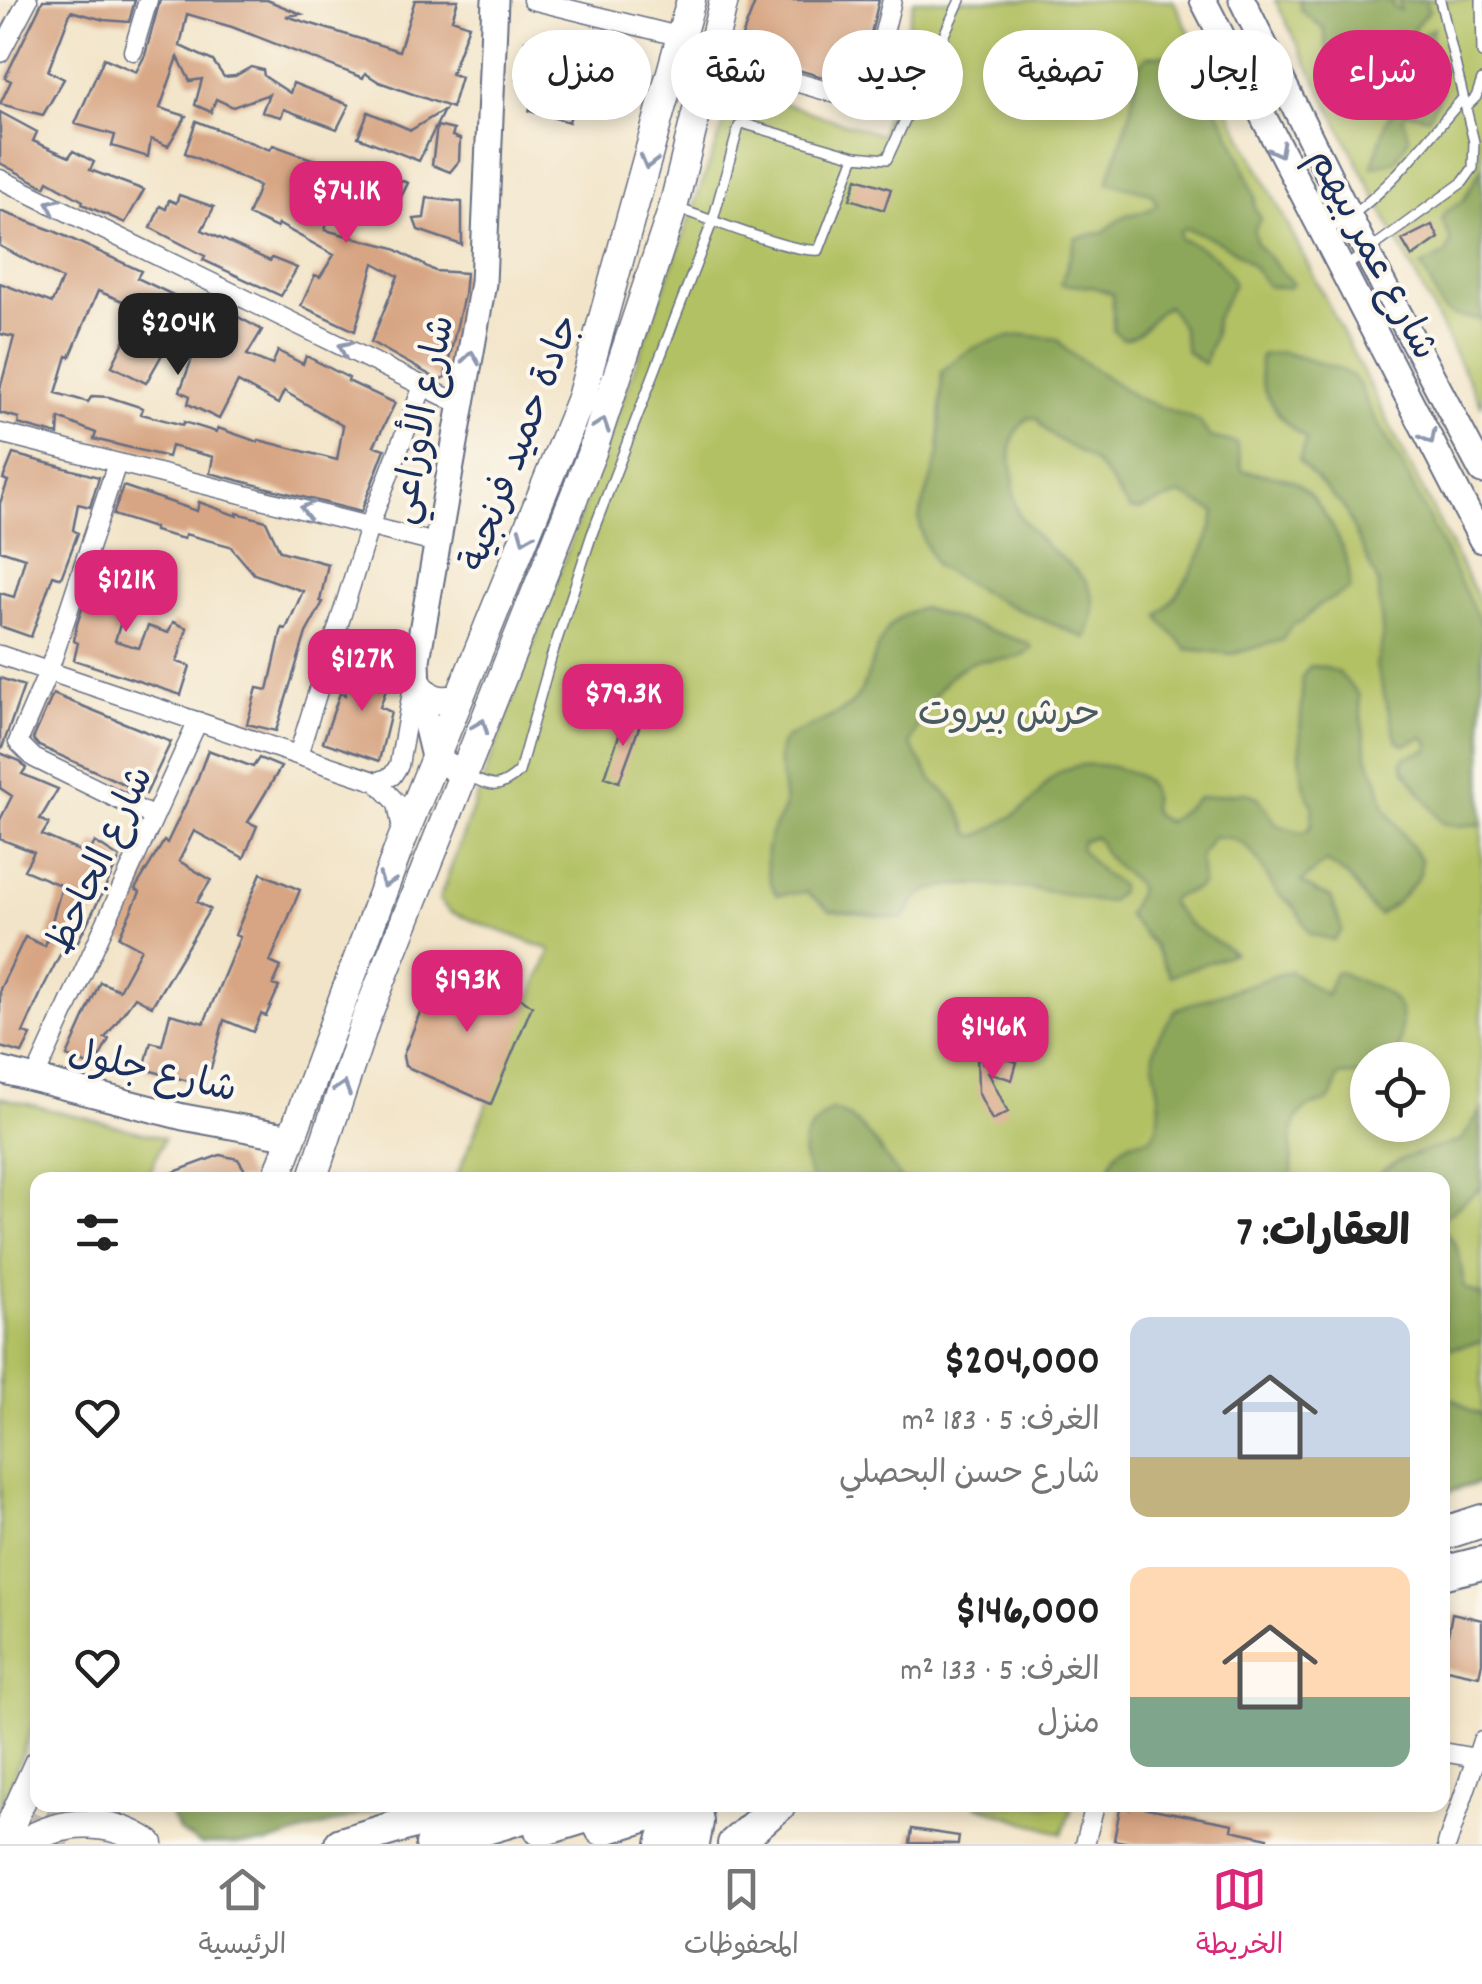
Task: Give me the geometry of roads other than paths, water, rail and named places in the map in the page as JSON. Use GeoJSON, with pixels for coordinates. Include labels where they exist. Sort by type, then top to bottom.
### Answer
{"type":"FeatureCollection","features":[{"type":"Feature","properties":{"kind":"highway"},"geometry":{"type":"LineString","coordinates":[[1450,1532],[1482,1522]]}},
{"type":"Feature","properties":{"kind":"highway"},"geometry":{"type":"LineString","coordinates":[[1450,1571],[1482,1562]]}},
{"type":"Feature","properties":{"kind":"highway"},"geometry":{"type":"LineString","coordinates":[[341,1844],[447,1812]]}},
{"type":"Feature","properties":{"kind":"highway"},"geometry":{"type":"LineString","coordinates":[[432,1844],[539,1812]]}},
{"type":"Feature","properties":{"kind":"highway"},"geometry":{"type":"LineString","coordinates":[[494,1844],[602,1812]]}},
{"type":"Feature","properties":{"kind":"highway"},"geometry":{"type":"LineString","coordinates":[[554,1844],[655,1812]]}},
{"type":"Feature","properties":{"kind":"highway"},"geometry":{"type":"LineString","coordinates":[[663,1844],[674,1812]]}},
{"type":"Feature","properties":{"kind":"highway"},"geometry":{"type":"LineString","coordinates":[[693,1844],[696,1812]]}},
{"type":"Feature","properties":{"kind":"highway"},"geometry":{"type":"LineString","coordinates":[[734,1844],[771,1812]]}},
{"type":"Feature","properties":{"kind":"main road","name":"شارع الأوزاعي"},"geometry":{"type":"LineString","coordinates":[[434,757],[417,671],[435,543],[464,406],[483,284],[495,0]]}},
{"type":"Feature","properties":{"kind":"main road","name":"جادة حميد فرنجية"},"geometry":{"type":"LineString","coordinates":[[684,30],[692,0]]}},
{"type":"Feature","properties":{"kind":"main road","name":"جادة حميد فرنجية"},"geometry":{"type":"LineString","coordinates":[[716,30],[724,0]]}},
{"type":"Feature","properties":{"kind":"main road","name":"شارع عمر بيهم"},"geometry":{"type":"LineString","coordinates":[[1203,0],[1482,540]]}},
{"type":"Feature","properties":{"kind":"main road","name":"شارع عمر بيهم"},"geometry":{"type":"LineString","coordinates":[[1242,0],[1482,471]]}},
{"type":"Feature","properties":{"kind":"main road","name":"جادة حميد فرنجية"},"geometry":{"type":"LineString","coordinates":[[279,1172],[434,757],[581,398],[671,76]]}},
{"type":"Feature","properties":{"kind":"main road","name":"جادة حميد فرنجية"},"geometry":{"type":"LineString","coordinates":[[315,1172],[367,1016],[592,452],[674,208],[695,120]]}},
{"type":"Feature","properties":{"kind":"main road"},"geometry":{"type":"LineString","coordinates":[[417,671],[428,696],[438,701],[459,698]]}},
{"type":"Feature","properties":{"kind":"main road"},"geometry":{"type":"LineString","coordinates":[[434,757],[461,774]]}},
{"type":"Feature","properties":{"kind":"main road","name":"شارع جلول"},"geometry":{"type":"LineString","coordinates":[[0,1070],[182,1117],[290,1137]]}},
{"type":"Feature","properties":{"kind":"main road"},"geometry":{"type":"LineString","coordinates":[[2,1844],[30,1782]]}},
{"type":"Feature","properties":{"kind":"main road"},"geometry":{"type":"LineString","coordinates":[[124,1812],[142,1840]]}},
{"type":"Feature","properties":{"kind":"main road"},"geometry":{"type":"LineString","coordinates":[[22,1844],[66,1825],[97,1825],[142,1840]]}},
{"type":"Feature","properties":{"kind":"street"},"geometry":{"type":"LineString","coordinates":[[0,53],[28,0]]}},
{"type":"Feature","properties":{"kind":"street"},"geometry":{"type":"LineString","coordinates":[[133,51],[148,0]]}},
{"type":"Feature","properties":{"kind":"street"},"geometry":{"type":"LineString","coordinates":[[532,0],[671,34]]}},
{"type":"Feature","properties":{"kind":"street"},"geometry":{"type":"LineString","coordinates":[[802,84],[857,100],[868,92],[892,0]]}},
{"type":"Feature","properties":{"kind":"street"},"geometry":{"type":"LineString","coordinates":[[0,180],[464,406]]}},
{"type":"Feature","properties":{"kind":"street"},"geometry":{"type":"LineString","coordinates":[[298,755],[370,524],[423,386]]}},
{"type":"Feature","properties":{"kind":"street"},"geometry":{"type":"LineString","coordinates":[[1,437],[370,524],[435,543]]}},
{"type":"Feature","properties":{"kind":"street"},"geometry":{"type":"LineString","coordinates":[[118,463],[49,670],[19,736],[20,747],[34,758],[152,816]]}},
{"type":"Feature","properties":{"kind":"street"},"geometry":{"type":"LineString","coordinates":[[0,655],[377,782],[394,797],[401,812],[401,842]]}},
{"type":"Feature","properties":{"kind":"street"},"geometry":{"type":"LineString","coordinates":[[377,782],[392,776],[399,766],[417,671]]}},
{"type":"Feature","properties":{"kind":"street","name":"شارع الجاحظ"},"geometry":{"type":"LineString","coordinates":[[34,1080],[198,721]]}},
{"type":"Feature","properties":{"kind":"street"},"geometry":{"type":"LineString","coordinates":[[1447,1844],[1480,1753],[1450,1752]]}},
{"type":"Feature","properties":{"kind":"street"},"geometry":{"type":"LineString","coordinates":[[1085,1844],[1093,1812]]}},
{"type":"Feature","properties":{"kind":"lane"},"geometry":{"type":"LineString","coordinates":[[461,774],[494,787],[506,784],[519,772],[592,534],[713,220],[739,126],[746,124],[855,156],[887,160],[960,0]]}},
{"type":"Feature","properties":{"kind":"lane"},"geometry":{"type":"LineString","coordinates":[[1342,269],[1463,182],[1473,168],[1474,142],[1440,0]]}},
{"type":"Feature","properties":{"kind":"lane"},"geometry":{"type":"LineString","coordinates":[[1481,0],[1482,53]]}},
{"type":"Feature","properties":{"kind":"lane"},"geometry":{"type":"LineString","coordinates":[[1323,234],[1350,218],[1464,102],[1476,96],[1482,80]]}},
{"type":"Feature","properties":{"kind":"lane"},"geometry":{"type":"LineString","coordinates":[[674,208],[796,247],[819,250],[855,156]]}},
{"type":"Feature","properties":{"kind":"lane"},"geometry":{"type":"LineString","coordinates":[[336,638],[417,671]]}},
{"type":"Feature","properties":{"kind":"tunnel"},"geometry":{"type":"LineString","coordinates":[[25,1844],[39,1812]]}},
{"type":"Feature","properties":{"kind":"tunnel"},"geometry":{"type":"LineString","coordinates":[[51,1844],[64,1812]]}},
{"type":"Feature","properties":{"kind":"park label","name":"حرش بيروت"},"geometry":{"type":"Point","coordinates":[1009,711]}}]}
